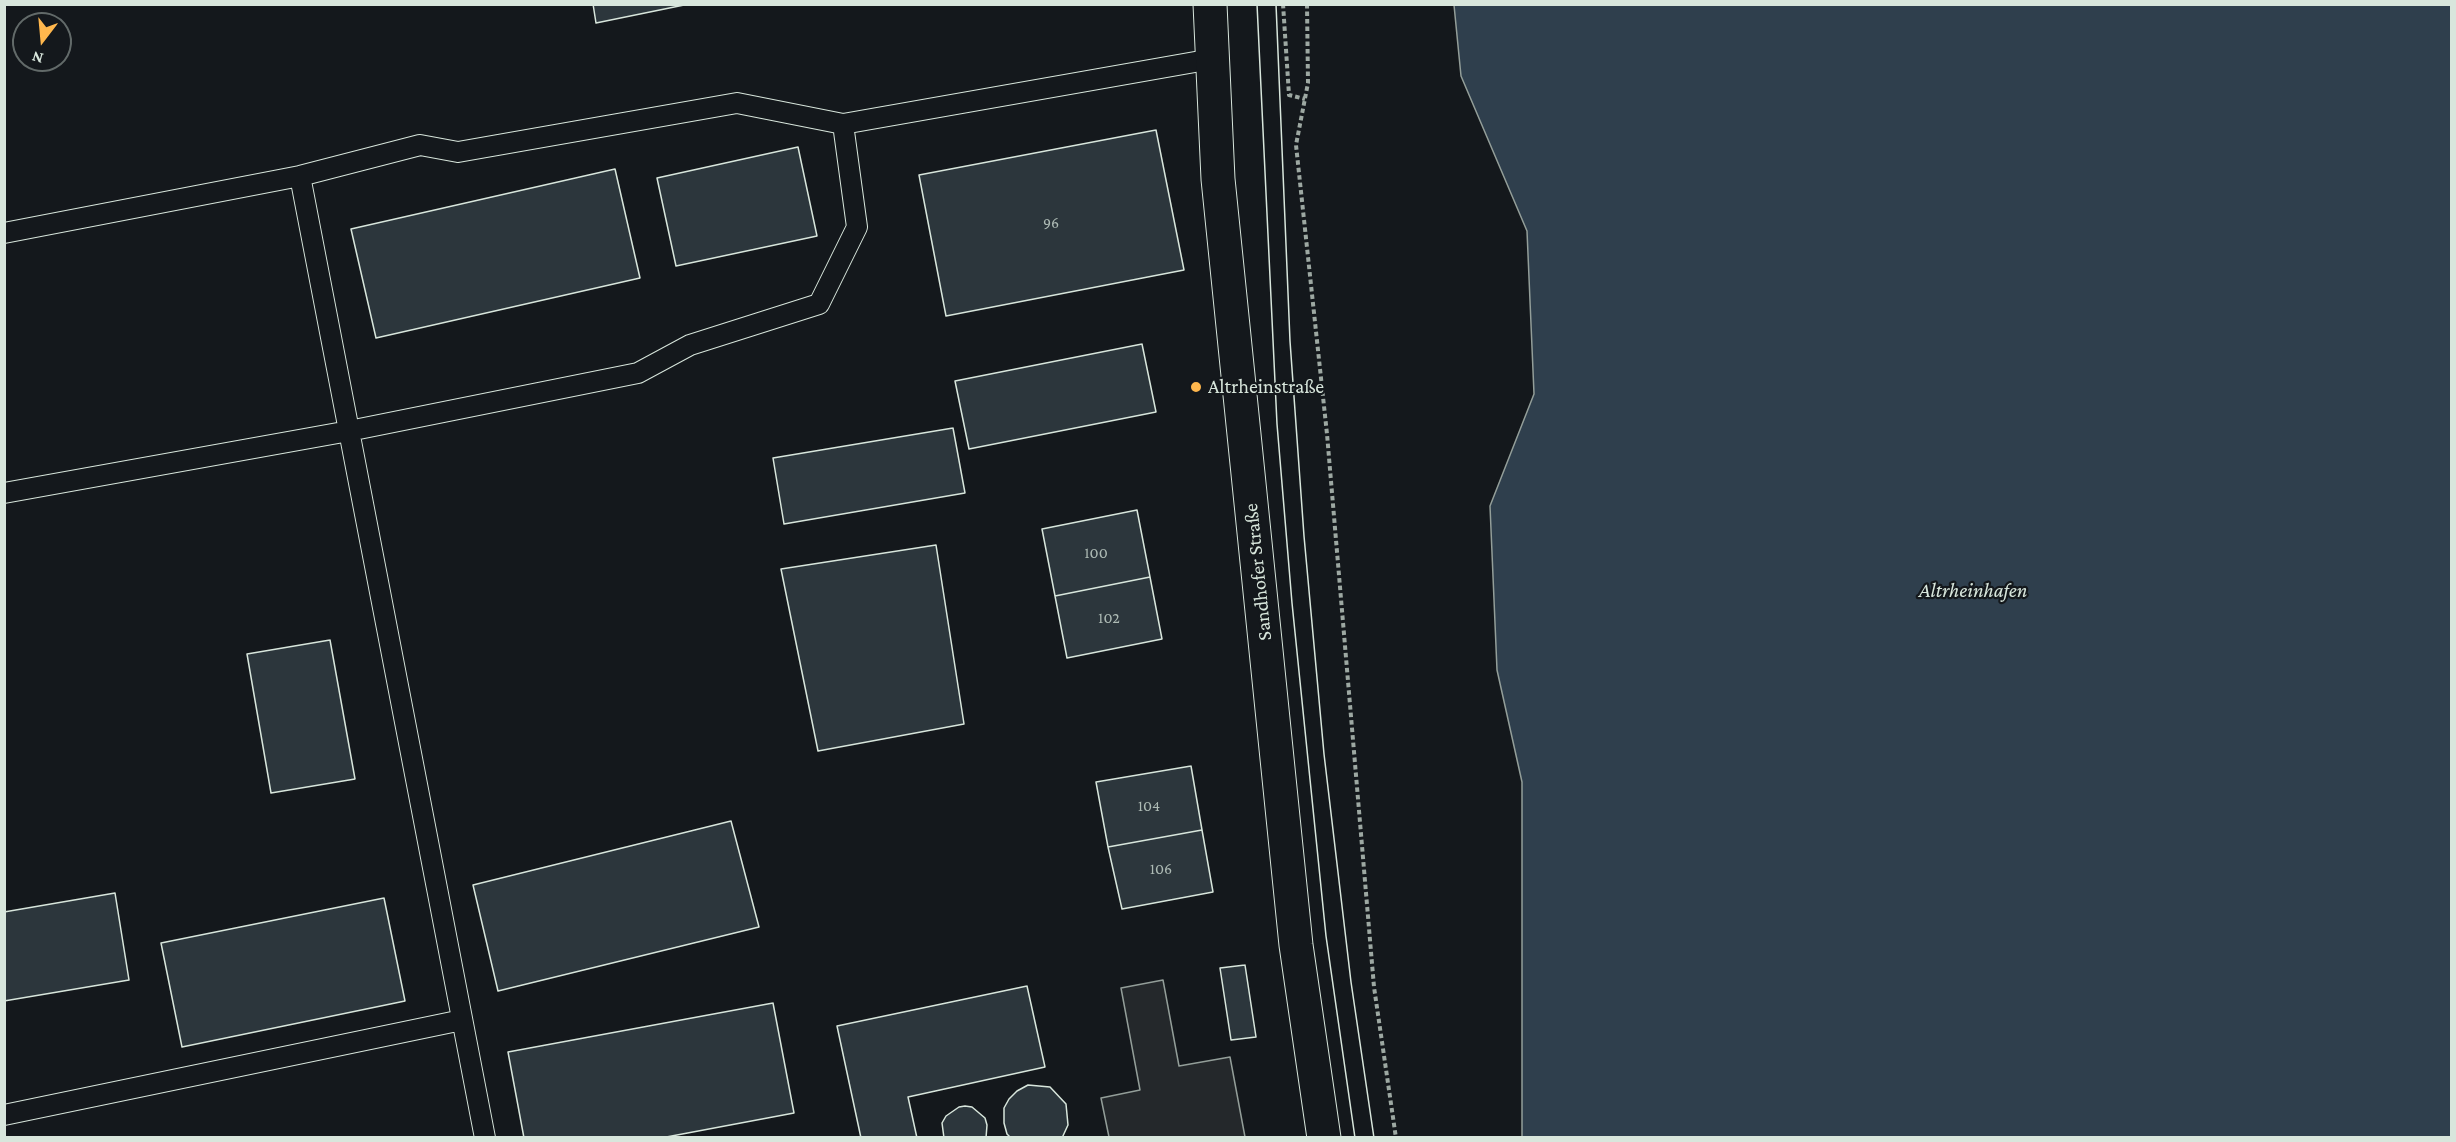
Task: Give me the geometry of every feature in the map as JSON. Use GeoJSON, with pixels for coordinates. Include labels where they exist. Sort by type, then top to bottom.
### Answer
{"type":"FeatureCollection","features":[{"type":"Feature","properties":{"kind":"street","name":"Sandhofer Straße"},"geometry":{"type":"LineString","coordinates":[[1210,4],[1218,179],[1296,945],[1324,1137]]}},
{"type":"Feature","properties":{"kind":"lane"},"geometry":{"type":"LineString","coordinates":[[4,233],[300,176],[420,145],[458,152],[737,103],[843,124],[1212,59]]}},
{"type":"Feature","properties":{"kind":"lane"},"geometry":{"type":"LineString","coordinates":[[4,493],[349,430],[638,373],[690,345],[819,304],[856,227],[843,124]]}},
{"type":"Feature","properties":{"kind":"lane"},"geometry":{"type":"LineString","coordinates":[[300,176],[485,1137]]}},
{"type":"Feature","properties":{"kind":"lane"},"geometry":{"type":"LineString","coordinates":[[4,1114],[462,1020]]}},
{"type":"Feature","properties":{"kind":"path"},"geometry":{"type":"LineString","coordinates":[[1284,4],[1288,95],[1305,99]]}},
{"type":"Feature","properties":{"kind":"path"},"geometry":{"type":"LineString","coordinates":[[1307,4],[1308,82],[1296,145],[1327,434],[1373,975],[1396,1137]]}},
{"type":"Feature","properties":{"kind":"shaded area"},"geometry":{"type":"Polygon","coordinates":[[[1163,980],[1179,1066],[1230,1057],[1245,1137],[1109,1137],[1101,1098],[1140,1090],[1121,988],[1163,980]]]}},
{"type":"Feature","properties":{"kind":"water","name":"Altrheinhafen"},"geometry":{"type":"Polygon","coordinates":[[[1454,5],[2451,5],[2451,1137],[1522,1137],[1522,782],[1497,670],[1490,506],[1534,394],[1527,231],[1461,76],[1454,5]]]}},
{"type":"Feature","properties":{"kind":"building"},"geometry":{"type":"Polygon","coordinates":[[[593,4],[689,4],[596,23],[593,4]]]}},
{"type":"Feature","properties":{"kind":"building"},"geometry":{"type":"Polygon","coordinates":[[[1156,130],[1184,270],[946,316],[919,175],[1156,130]]]}},
{"type":"Feature","properties":{"kind":"building"},"geometry":{"type":"Polygon","coordinates":[[[798,147],[817,236],[676,266],[657,178],[798,147]]]}},
{"type":"Feature","properties":{"kind":"building"},"geometry":{"type":"Polygon","coordinates":[[[615,169],[640,278],[376,338],[351,229],[615,169]]]}},
{"type":"Feature","properties":{"kind":"building"},"geometry":{"type":"Polygon","coordinates":[[[1142,344],[1156,412],[969,449],[955,381],[1142,344]]]}},
{"type":"Feature","properties":{"kind":"building"},"geometry":{"type":"Polygon","coordinates":[[[953,428],[965,493],[784,524],[773,458],[953,428]]]}},
{"type":"Feature","properties":{"kind":"building"},"geometry":{"type":"Polygon","coordinates":[[[1137,510],[1150,577],[1055,596],[1042,529],[1137,510]]]}},
{"type":"Feature","properties":{"kind":"building"},"geometry":{"type":"Polygon","coordinates":[[[936,545],[964,724],[818,751],[781,569],[936,545]]]}},
{"type":"Feature","properties":{"kind":"building"},"geometry":{"type":"Polygon","coordinates":[[[1150,577],[1162,639],[1067,658],[1055,596],[1150,577]]]}},
{"type":"Feature","properties":{"kind":"building"},"geometry":{"type":"Polygon","coordinates":[[[330,640],[355,779],[271,793],[247,654],[330,640]]]}},
{"type":"Feature","properties":{"kind":"building"},"geometry":{"type":"Polygon","coordinates":[[[1191,766],[1202,830],[1108,847],[1096,782],[1191,766]]]}},
{"type":"Feature","properties":{"kind":"building"},"geometry":{"type":"Polygon","coordinates":[[[731,821],[759,927],[498,991],[473,885],[731,821]]]}},
{"type":"Feature","properties":{"kind":"building"},"geometry":{"type":"Polygon","coordinates":[[[1202,830],[1213,892],[1122,909],[1108,847],[1202,830]]]}},
{"type":"Feature","properties":{"kind":"building"},"geometry":{"type":"Polygon","coordinates":[[[115,893],[129,980],[4,1001],[4,912],[115,893]]]}},
{"type":"Feature","properties":{"kind":"building"},"geometry":{"type":"Polygon","coordinates":[[[384,898],[405,1001],[182,1047],[161,943],[384,898]]]}},
{"type":"Feature","properties":{"kind":"building"},"geometry":{"type":"Polygon","coordinates":[[[1245,965],[1256,1037],[1231,1040],[1220,968],[1245,965]]]}},
{"type":"Feature","properties":{"kind":"building"},"geometry":{"type":"Polygon","coordinates":[[[1027,986],[1045,1067],[908,1097],[917,1138],[861,1138],[837,1026],[1027,986]]]}},
{"type":"Feature","properties":{"kind":"building"},"geometry":{"type":"Polygon","coordinates":[[[773,1003],[794,1113],[661,1138],[524,1138],[508,1052],[773,1003]]]}},
{"type":"Feature","properties":{"kind":"building"},"geometry":{"type":"Polygon","coordinates":[[[1028,1085],[1050,1087],[1066,1104],[1068,1125],[1062,1138],[1011,1138],[1007,1134],[1004,1108],[1017,1091],[1028,1085]]]}},
{"type":"Feature","properties":{"kind":"building"},"geometry":{"type":"Polygon","coordinates":[[[959,1107],[972,1107],[985,1118],[986,1138],[944,1138],[942,1123],[946,1116],[959,1107]]]}},
{"type":"Feature","properties":{"kind":"tram line"},"geometry":{"type":"LineString","coordinates":[[1257,4],[1277,424],[1292,603],[1326,936],[1355,1138]]}},
{"type":"Feature","properties":{"kind":"tram line"},"geometry":{"type":"LineString","coordinates":[[1276,4],[1290,341],[1304,536],[1324,754],[1351,982],[1374,1138]]}},
{"type":"Feature","properties":{"kind":"place","name":"Altrheinstraße"},"geometry":{"type":"Point","coordinates":[1196,387]}}]}
